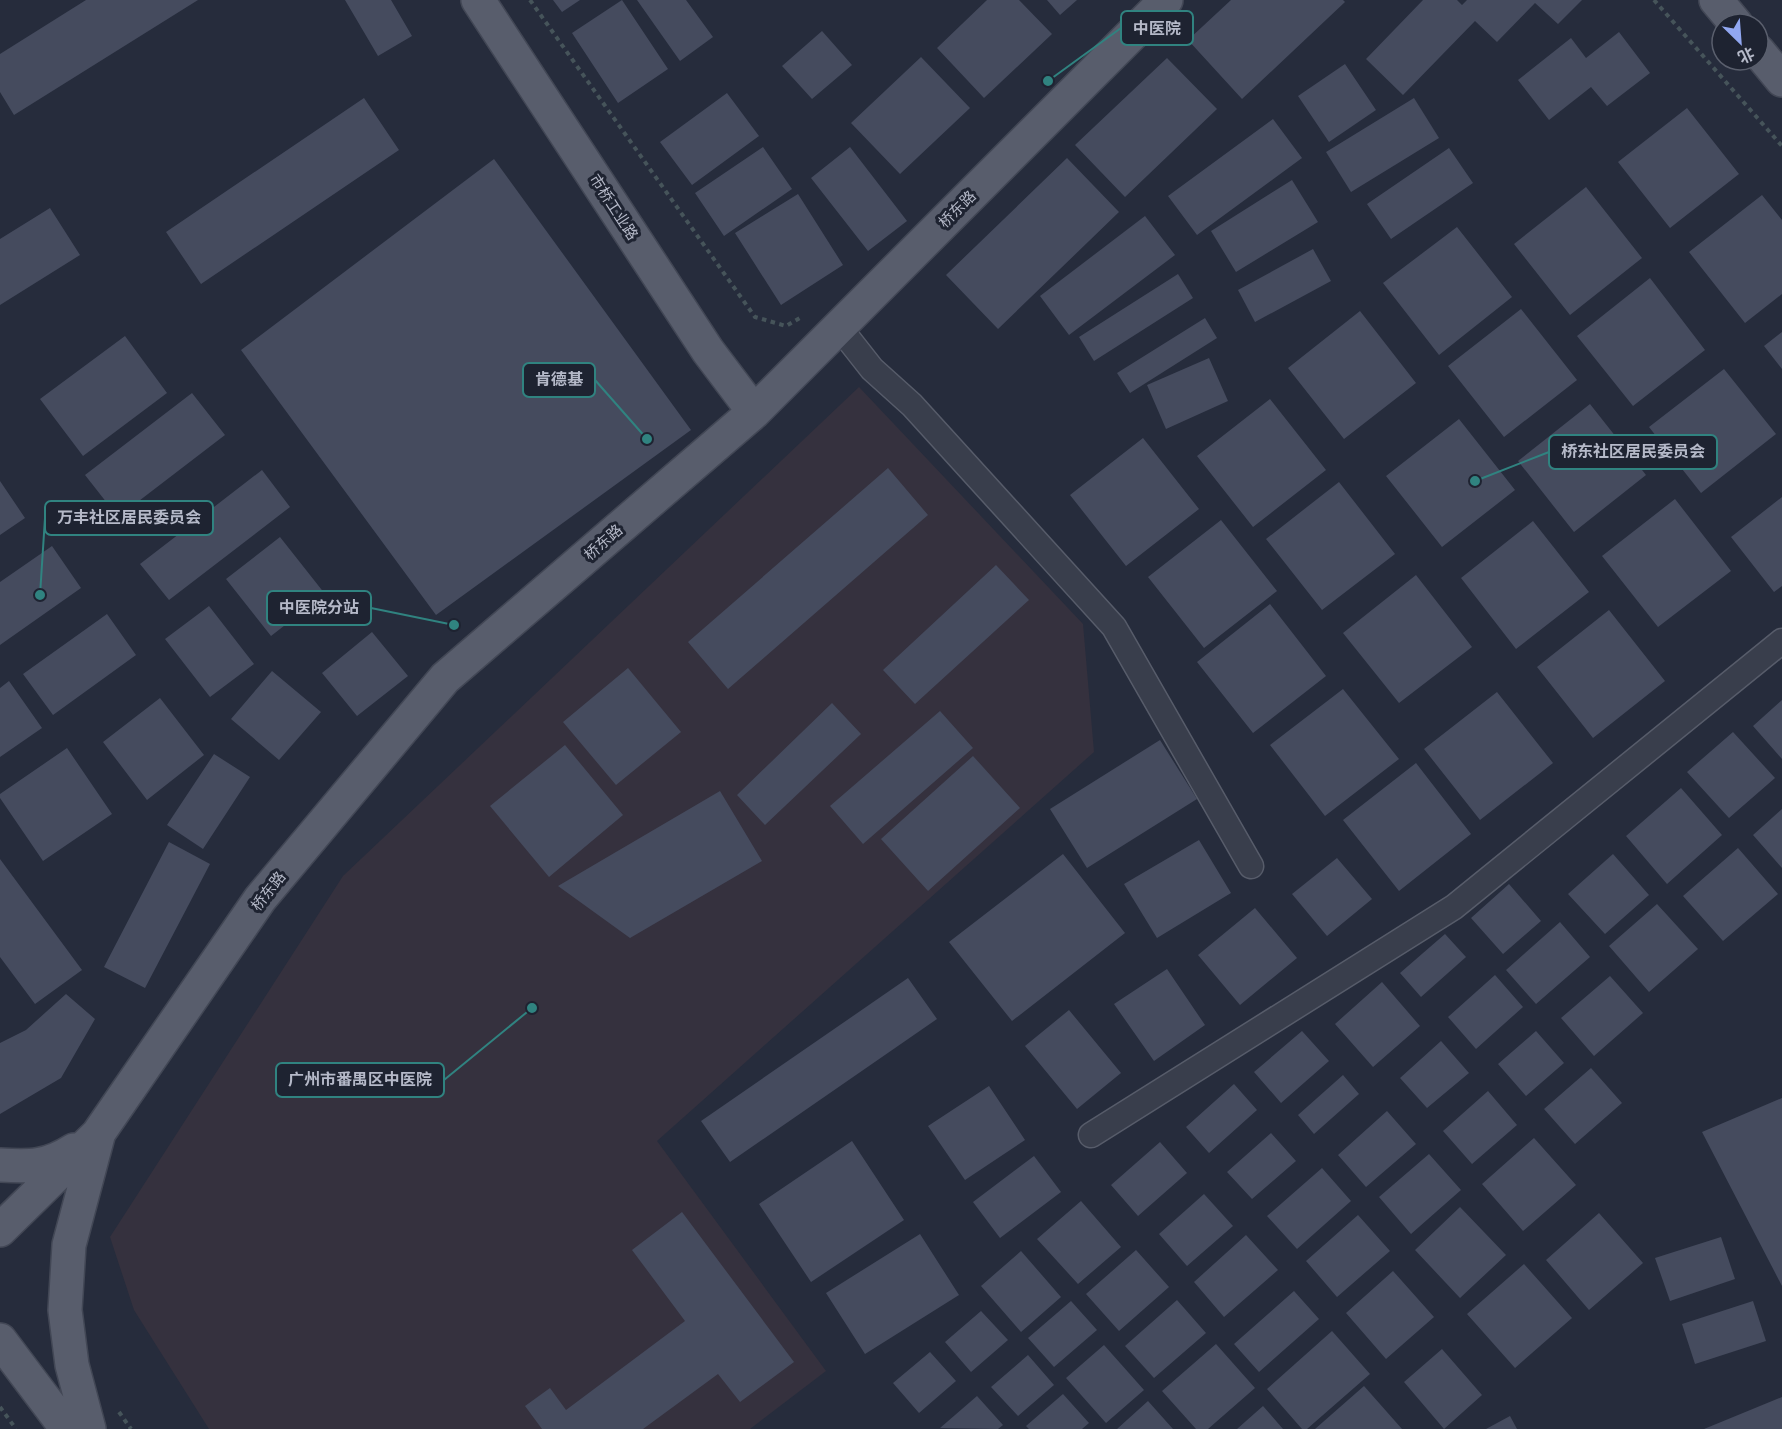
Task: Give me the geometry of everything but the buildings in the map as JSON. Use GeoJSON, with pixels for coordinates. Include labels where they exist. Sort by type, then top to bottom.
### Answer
{"type":"FeatureCollection","features":[{"type":"Feature","properties":{"kind":"main road","name":"市桥工业路"},"geometry":{"type":"LineString","coordinates":[[478,0],[708,351],[754,412]]}},
{"type":"Feature","properties":{"kind":"main road","name":"桥东路"},"geometry":{"type":"LineString","coordinates":[[98,1134],[260,899],[445,678],[754,412],[1166,0]]}},
{"type":"Feature","properties":{"kind":"main road"},"geometry":{"type":"LineString","coordinates":[[1716,0],[1726,12]]}},
{"type":"Feature","properties":{"kind":"main road"},"geometry":{"type":"LineString","coordinates":[[1770,66],[1782,80]]}},
{"type":"Feature","properties":{"kind":"main road"},"geometry":{"type":"LineString","coordinates":[[0,1165],[26,1166],[57,1161],[98,1134]]}},
{"type":"Feature","properties":{"kind":"main road"},"geometry":{"type":"LineString","coordinates":[[0,1230],[98,1134]]}},
{"type":"Feature","properties":{"kind":"main road"},"geometry":{"type":"LineString","coordinates":[[89,1429],[72,1365],[65,1310],[69,1245],[98,1134]]}},
{"type":"Feature","properties":{"kind":"main road"},"geometry":{"type":"LineString","coordinates":[[0,1340],[67,1429]]}},
{"type":"Feature","properties":{"kind":"street"},"geometry":{"type":"LineString","coordinates":[[838,327],[872,369],[912,405],[1114,627],[1251,866]]}},
{"type":"Feature","properties":{"kind":"street"},"geometry":{"type":"LineString","coordinates":[[1091,1135],[1454,907],[1782,641]]}},
{"type":"Feature","properties":{"kind":"path"},"geometry":{"type":"LineString","coordinates":[[530,0],[755,317],[786,326],[805,315]]}},
{"type":"Feature","properties":{"kind":"path"},"geometry":{"type":"LineString","coordinates":[[1654,0],[1782,146]]}},
{"type":"Feature","properties":{"kind":"path"},"geometry":{"type":"LineString","coordinates":[[114,1404],[131,1429]]}},
{"type":"Feature","properties":{"kind":"path"},"geometry":{"type":"LineString","coordinates":[[0,1407],[16,1429]]}},
{"type":"Feature","properties":{"kind":"shaded area"},"geometry":{"type":"Polygon","coordinates":[[[859,387],[1083,624],[1094,752],[657,1141],[826,1371],[750,1429],[209,1429],[134,1310],[110,1237],[343,876],[859,387]]]}},
{"type":"Feature","properties":{"kind":"place","name":"中医院"},"geometry":{"type":"Point","coordinates":[1048,81]}},
{"type":"Feature","properties":{"kind":"place","name":"肯德基"},"geometry":{"type":"Point","coordinates":[647,439]}},
{"type":"Feature","properties":{"kind":"place","name":"桥东社区居民委员会"},"geometry":{"type":"Point","coordinates":[1475,481]}},
{"type":"Feature","properties":{"kind":"place","name":"万丰社区居民委员会"},"geometry":{"type":"Point","coordinates":[40,595]}},
{"type":"Feature","properties":{"kind":"place","name":"中医院分站"},"geometry":{"type":"Point","coordinates":[454,625]}},
{"type":"Feature","properties":{"kind":"place","name":"广州市番禺区中医院"},"geometry":{"type":"Point","coordinates":[532,1008]}}]}
